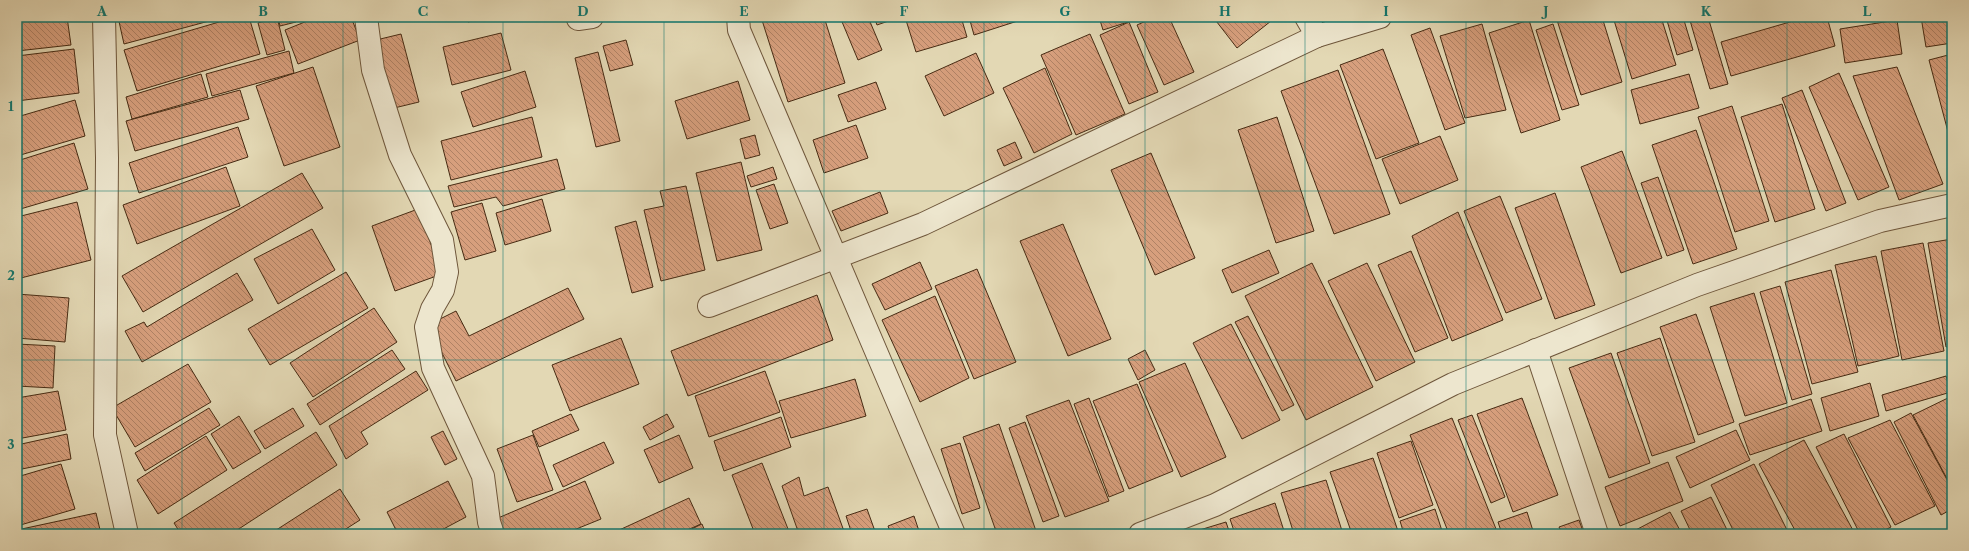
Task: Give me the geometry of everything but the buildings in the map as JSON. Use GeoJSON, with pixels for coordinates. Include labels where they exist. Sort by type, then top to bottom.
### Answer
{"type":"FeatureCollection","features":[{"type":"Feature","properties":{"kind":"street"},"geometry":{"type":"LineString","coordinates":[[104,17],[106,158],[105,435],[127,534]]}},
{"type":"Feature","properties":{"kind":"street"},"geometry":{"type":"LineString","coordinates":[[366,17],[373,70],[400,155],[442,240],[447,272],[443,290],[432,309],[426,327],[433,368],[483,476],[489,522],[493,534]]}},
{"type":"Feature","properties":{"kind":"street"},"geometry":{"type":"LineString","coordinates":[[738,17],[738,30],[838,258],[896,400],[954,534]]}},
{"type":"Feature","properties":{"kind":"street"},"geometry":{"type":"LineString","coordinates":[[1306,17],[1317,36]]}},
{"type":"Feature","properties":{"kind":"street"},"geometry":{"type":"LineString","coordinates":[[709,306],[838,258],[923,224],[1317,36],[1380,17]]}},
{"type":"Feature","properties":{"kind":"street"},"geometry":{"type":"LineString","coordinates":[[1140,534],[1215,505],[1453,384],[1536,350],[1704,282],[1880,221],[1952,205]]}},
{"type":"Feature","properties":{"kind":"street"},"geometry":{"type":"LineString","coordinates":[[1536,350],[1597,534]]}}]}
